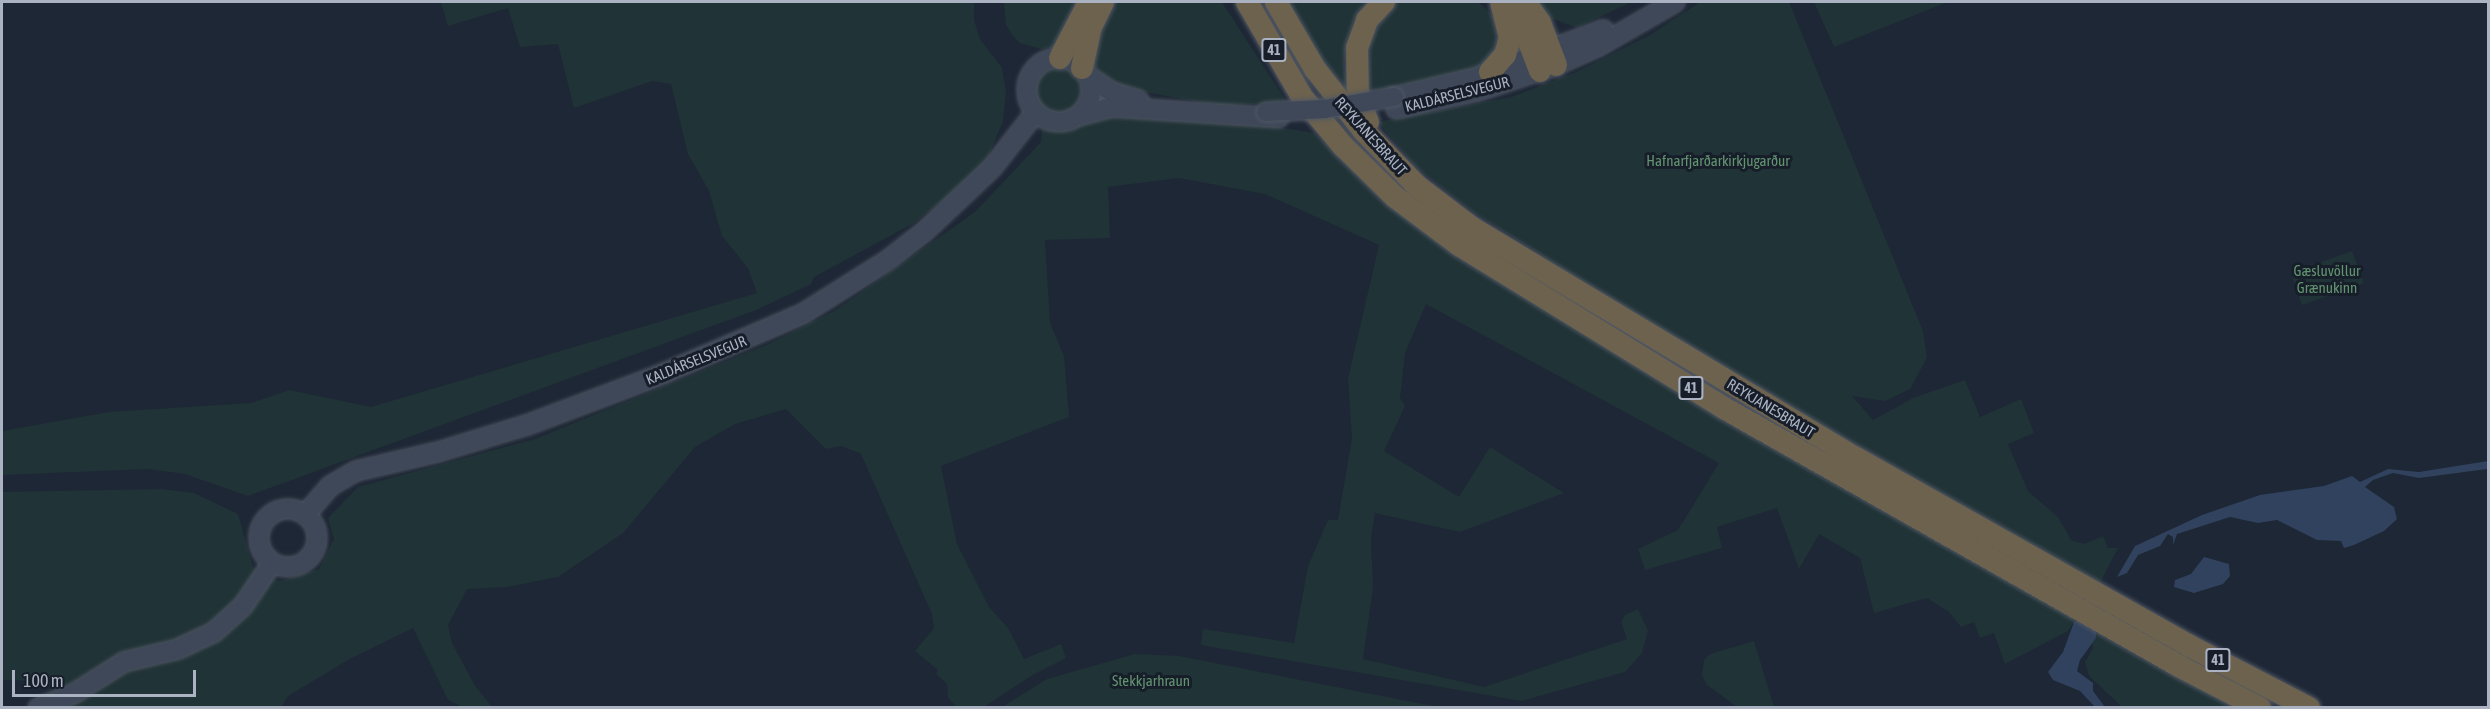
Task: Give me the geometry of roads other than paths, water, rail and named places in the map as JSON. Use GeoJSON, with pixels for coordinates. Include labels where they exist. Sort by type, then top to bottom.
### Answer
{"type":"FeatureCollection","features":[{"type":"Feature","properties":{"kind":"highway"},"geometry":{"type":"LineString","coordinates":[[1060,58],[1089,2]]}},
{"type":"Feature","properties":{"kind":"highway"},"geometry":{"type":"LineString","coordinates":[[1085,72],[1090,29],[1103,2]]}},
{"type":"Feature","properties":{"kind":"highway"},"geometry":{"type":"LineString","coordinates":[[1232,2],[1278,74],[1302,97]]}},
{"type":"Feature","properties":{"kind":"highway","name":"REYKJANESBRAUT"},"geometry":{"type":"LineString","coordinates":[[1247,2],[1302,97],[1368,172],[1458,245],[1724,408],[2179,666],[2260,708]]}},
{"type":"Feature","properties":{"kind":"highway","name":"REYKJANESBRAUT"},"geometry":{"type":"LineString","coordinates":[[1276,2],[1304,53],[1343,107],[1417,186],[1440,204],[1551,278],[1856,458],[2190,646],[2309,708]]}},
{"type":"Feature","properties":{"kind":"highway"},"geometry":{"type":"LineString","coordinates":[[1384,2],[1367,20],[1359,40],[1355,64],[1358,99],[1375,134],[1440,204]]}},
{"type":"Feature","properties":{"kind":"highway"},"geometry":{"type":"LineString","coordinates":[[1502,2],[1523,26],[1546,62]]}},
{"type":"Feature","properties":{"kind":"highway"},"geometry":{"type":"LineString","coordinates":[[1490,72],[1505,55],[1510,38],[1502,2]]}},
{"type":"Feature","properties":{"kind":"highway"},"geometry":{"type":"LineString","coordinates":[[1525,2],[1540,23],[1546,62]]}},
{"type":"Feature","properties":{"kind":"main road","name":"KALDÁRSELSVEGUR"},"geometry":{"type":"LineString","coordinates":[[1395,103],[1490,72],[1546,62],[1660,2]]}},
{"type":"Feature","properties":{"kind":"main road","name":"KALDÁRSELSVEGUR"},"geometry":{"type":"LineString","coordinates":[[1078,116],[1111,106],[1272,115],[1455,97],[1609,40],[1675,2]]}},
{"type":"Feature","properties":{"kind":"main road"},"geometry":{"type":"LineString","coordinates":[[1060,58],[1085,72],[1090,98],[1078,116],[1061,123],[1035,112],[1026,94],[1029,76],[1041,63],[1060,58]]}},
{"type":"Feature","properties":{"kind":"main road","name":"KALDÁRSELSVEGUR"},"geometry":{"type":"LineString","coordinates":[[1085,72],[1112,92],[1136,100],[1272,115]]}},
{"type":"Feature","properties":{"kind":"main road","name":"KALDÁRSELSVEGUR"},"geometry":{"type":"LineString","coordinates":[[305,514],[330,486],[356,471],[449,450],[517,428],[665,373],[804,313],[888,260],[924,232],[987,173],[1035,112]]}},
{"type":"Feature","properties":{"kind":"main road"},"geometry":{"type":"LineString","coordinates":[[283,510],[305,514],[317,532],[313,554],[295,567],[272,563],[259,544],[264,522],[283,510]]}},
{"type":"Feature","properties":{"kind":"main road"},"geometry":{"type":"LineString","coordinates":[[38,708],[75,693],[124,663],[178,649],[213,633],[243,606],[272,563]]}},
{"type":"Feature","properties":{"kind":"main road"},"geometry":{"type":"LineString","coordinates":[[60,708],[75,693]]}},
{"type":"Feature","properties":{"kind":"water"},"geometry":{"type":"Polygon","coordinates":[[[2488,461],[2487,469],[2419,478],[2393,473],[2373,480],[2365,487],[2394,507],[2397,519],[2384,531],[2354,545],[2344,548],[2341,541],[2317,540],[2277,520],[2258,523],[2230,517],[2177,534],[2173,545],[2173,537],[2168,534],[2160,546],[2138,555],[2127,573],[2117,577],[2135,546],[2202,515],[2260,495],[2324,486],[2352,476],[2360,482],[2388,469],[2419,472],[2488,461]]]}},
{"type":"Feature","properties":{"kind":"water"},"geometry":{"type":"Polygon","coordinates":[[[2204,557],[2229,564],[2230,576],[2223,584],[2194,593],[2174,587],[2175,580],[2191,574],[2204,557]]]}},
{"type":"Feature","properties":{"kind":"water"},"geometry":{"type":"Polygon","coordinates":[[[2082,619],[2096,631],[2096,638],[2080,660],[2077,671],[2093,683],[2093,691],[2105,707],[2095,707],[2080,691],[2053,680],[2048,672],[2063,652],[2074,622],[2082,619]]]}},
{"type":"Feature","properties":{"kind":"park label","name":"Hafnarfjarðarkirkjugarður"},"geometry":{"type":"Point","coordinates":[1718,161]}},
{"type":"Feature","properties":{"kind":"park label","name":"Gæsluvöllur Grænukinn"},"geometry":{"type":"Point","coordinates":[2327,278]}},
{"type":"Feature","properties":{"kind":"park label","name":"Stekkjarhraun"},"geometry":{"type":"Point","coordinates":[1151,681]}}]}
